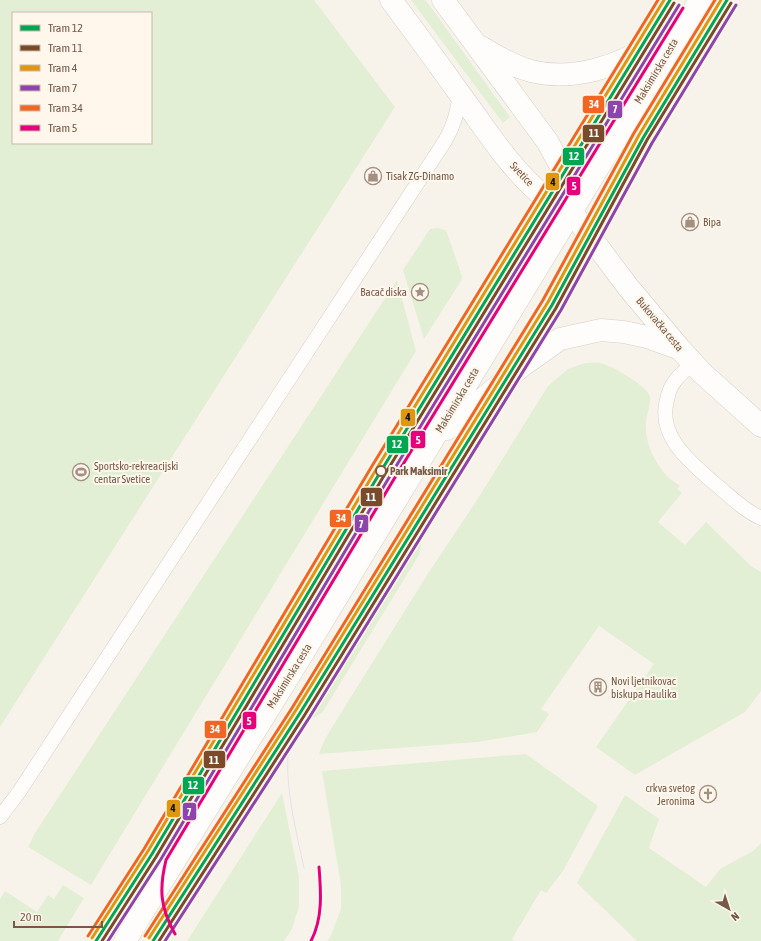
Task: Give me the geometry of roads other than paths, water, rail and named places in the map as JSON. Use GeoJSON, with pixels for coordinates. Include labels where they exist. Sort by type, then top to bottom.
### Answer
{"type":"FeatureCollection","features":[{"type":"Feature","properties":{"kind":"main road","name":"Svetice"},"geometry":{"type":"LineString","coordinates":[[390,0],[498,146],[527,180],[547,199],[572,211]]}},
{"type":"Feature","properties":{"kind":"main road"},"geometry":{"type":"LineString","coordinates":[[443,0],[553,151],[564,172],[568,184],[571,196],[572,211]]}},
{"type":"Feature","properties":{"kind":"main road"},"geometry":{"type":"LineString","coordinates":[[474,43],[496,57],[518,67],[532,71],[570,74],[607,66],[638,53],[651,44],[697,5]]}},
{"type":"Feature","properties":{"kind":"main road","name":"Maksimirska cesta"},"geometry":{"type":"LineString","coordinates":[[124,941],[292,672],[697,5]]}},
{"type":"Feature","properties":{"kind":"main road","name":"Bukovačka cesta"},"geometry":{"type":"LineString","coordinates":[[572,211],[628,287],[686,356],[734,403],[761,426]]}},
{"type":"Feature","properties":{"kind":"main road"},"geometry":{"type":"LineString","coordinates":[[426,450],[448,427],[523,365],[560,339],[601,330],[624,332],[647,337],[686,356]]}},
{"type":"Feature","properties":{"kind":"lane"},"geometry":{"type":"LineString","coordinates":[[0,817],[19,792],[445,141],[456,116],[460,95]]}},
{"type":"Feature","properties":{"kind":"lane"},"geometry":{"type":"LineString","coordinates":[[686,356],[668,395],[664,408],[664,420],[669,434],[676,445],[692,463],[751,513],[761,518]]}},
{"type":"Feature","properties":{"kind":"tram line","name":"34"},"geometry":{"type":"LineString","coordinates":[[88,936],[144,849],[372,466],[658,0]]}},
{"type":"Feature","properties":{"kind":"tram line","name":"4"},"geometry":{"type":"LineString","coordinates":[[92,938],[148,851],[377,468],[664,0]]}},
{"type":"Feature","properties":{"kind":"tram line","name":"12"},"geometry":{"type":"LineString","coordinates":[[96,941],[152,854],[381,471],[670,0]]}},
{"type":"Feature","properties":{"kind":"tram line","name":"34"},"geometry":{"type":"LineString","coordinates":[[145,936],[292,708],[543,300],[634,133],[715,0]]}},
{"type":"Feature","properties":{"kind":"tram line","name":"4"},"geometry":{"type":"LineString","coordinates":[[149,938],[296,710],[548,302],[639,135],[721,0]]}},
{"type":"Feature","properties":{"kind":"tram line","name":"12"},"geometry":{"type":"LineString","coordinates":[[153,941],[300,713],[552,305],[643,138],[727,0]]}},
{"type":"Feature","properties":{"kind":"tram line","name":"11"},"geometry":{"type":"LineString","coordinates":[[102,941],[156,857],[385,474],[674,3]]}},
{"type":"Feature","properties":{"kind":"tram line","name":"11"},"geometry":{"type":"LineString","coordinates":[[159,941],[304,716],[556,308],[647,140],[731,3]]}},
{"type":"Feature","properties":{"kind":"tram line","name":"7"},"geometry":{"type":"LineString","coordinates":[[108,941],[161,859],[390,476],[679,5]]}},
{"type":"Feature","properties":{"kind":"tram line","name":"7"},"geometry":{"type":"LineString","coordinates":[[165,941],[309,718],[561,310],[652,143],[736,5]]}},
{"type":"Feature","properties":{"kind":"tram line","name":"5"},"geometry":{"type":"LineString","coordinates":[[175,934],[166,915],[162,898],[162,880],[166,860],[394,479],[683,8]]}},
{"type":"Feature","properties":{"kind":"tram line"},"geometry":{"type":"LineString","coordinates":[[300,713],[291,736],[288,751],[288,767],[291,802],[304,868]]}},
{"type":"Feature","properties":{"kind":"tram line","name":"5"},"geometry":{"type":"LineString","coordinates":[[311,941],[318,923],[320,905],[321,895],[319,867]]}},
{"type":"Feature","properties":{"kind":"place","name":"Tisak ZG-Dinamo"},"geometry":{"type":"Point","coordinates":[373,176]}},
{"type":"Feature","properties":{"kind":"place","name":"Bipa"},"geometry":{"type":"Point","coordinates":[690,222]}},
{"type":"Feature","properties":{"kind":"place","name":"Bacač diska"},"geometry":{"type":"Point","coordinates":[420,292]}},
{"type":"Feature","properties":{"kind":"place","name":"Park Maksimir"},"geometry":{"type":"Point","coordinates":[381,471]}},
{"type":"Feature","properties":{"kind":"place","name":"Sportsko-rekreacijski centar Svetice"},"geometry":{"type":"Point","coordinates":[81,472]}},
{"type":"Feature","properties":{"kind":"place","name":"Novi ljetnikovac biskupa Haulika"},"geometry":{"type":"Point","coordinates":[598,687]}},
{"type":"Feature","properties":{"kind":"place","name":"crkva svetog Jeronima"},"geometry":{"type":"Point","coordinates":[708,794]}}]}
